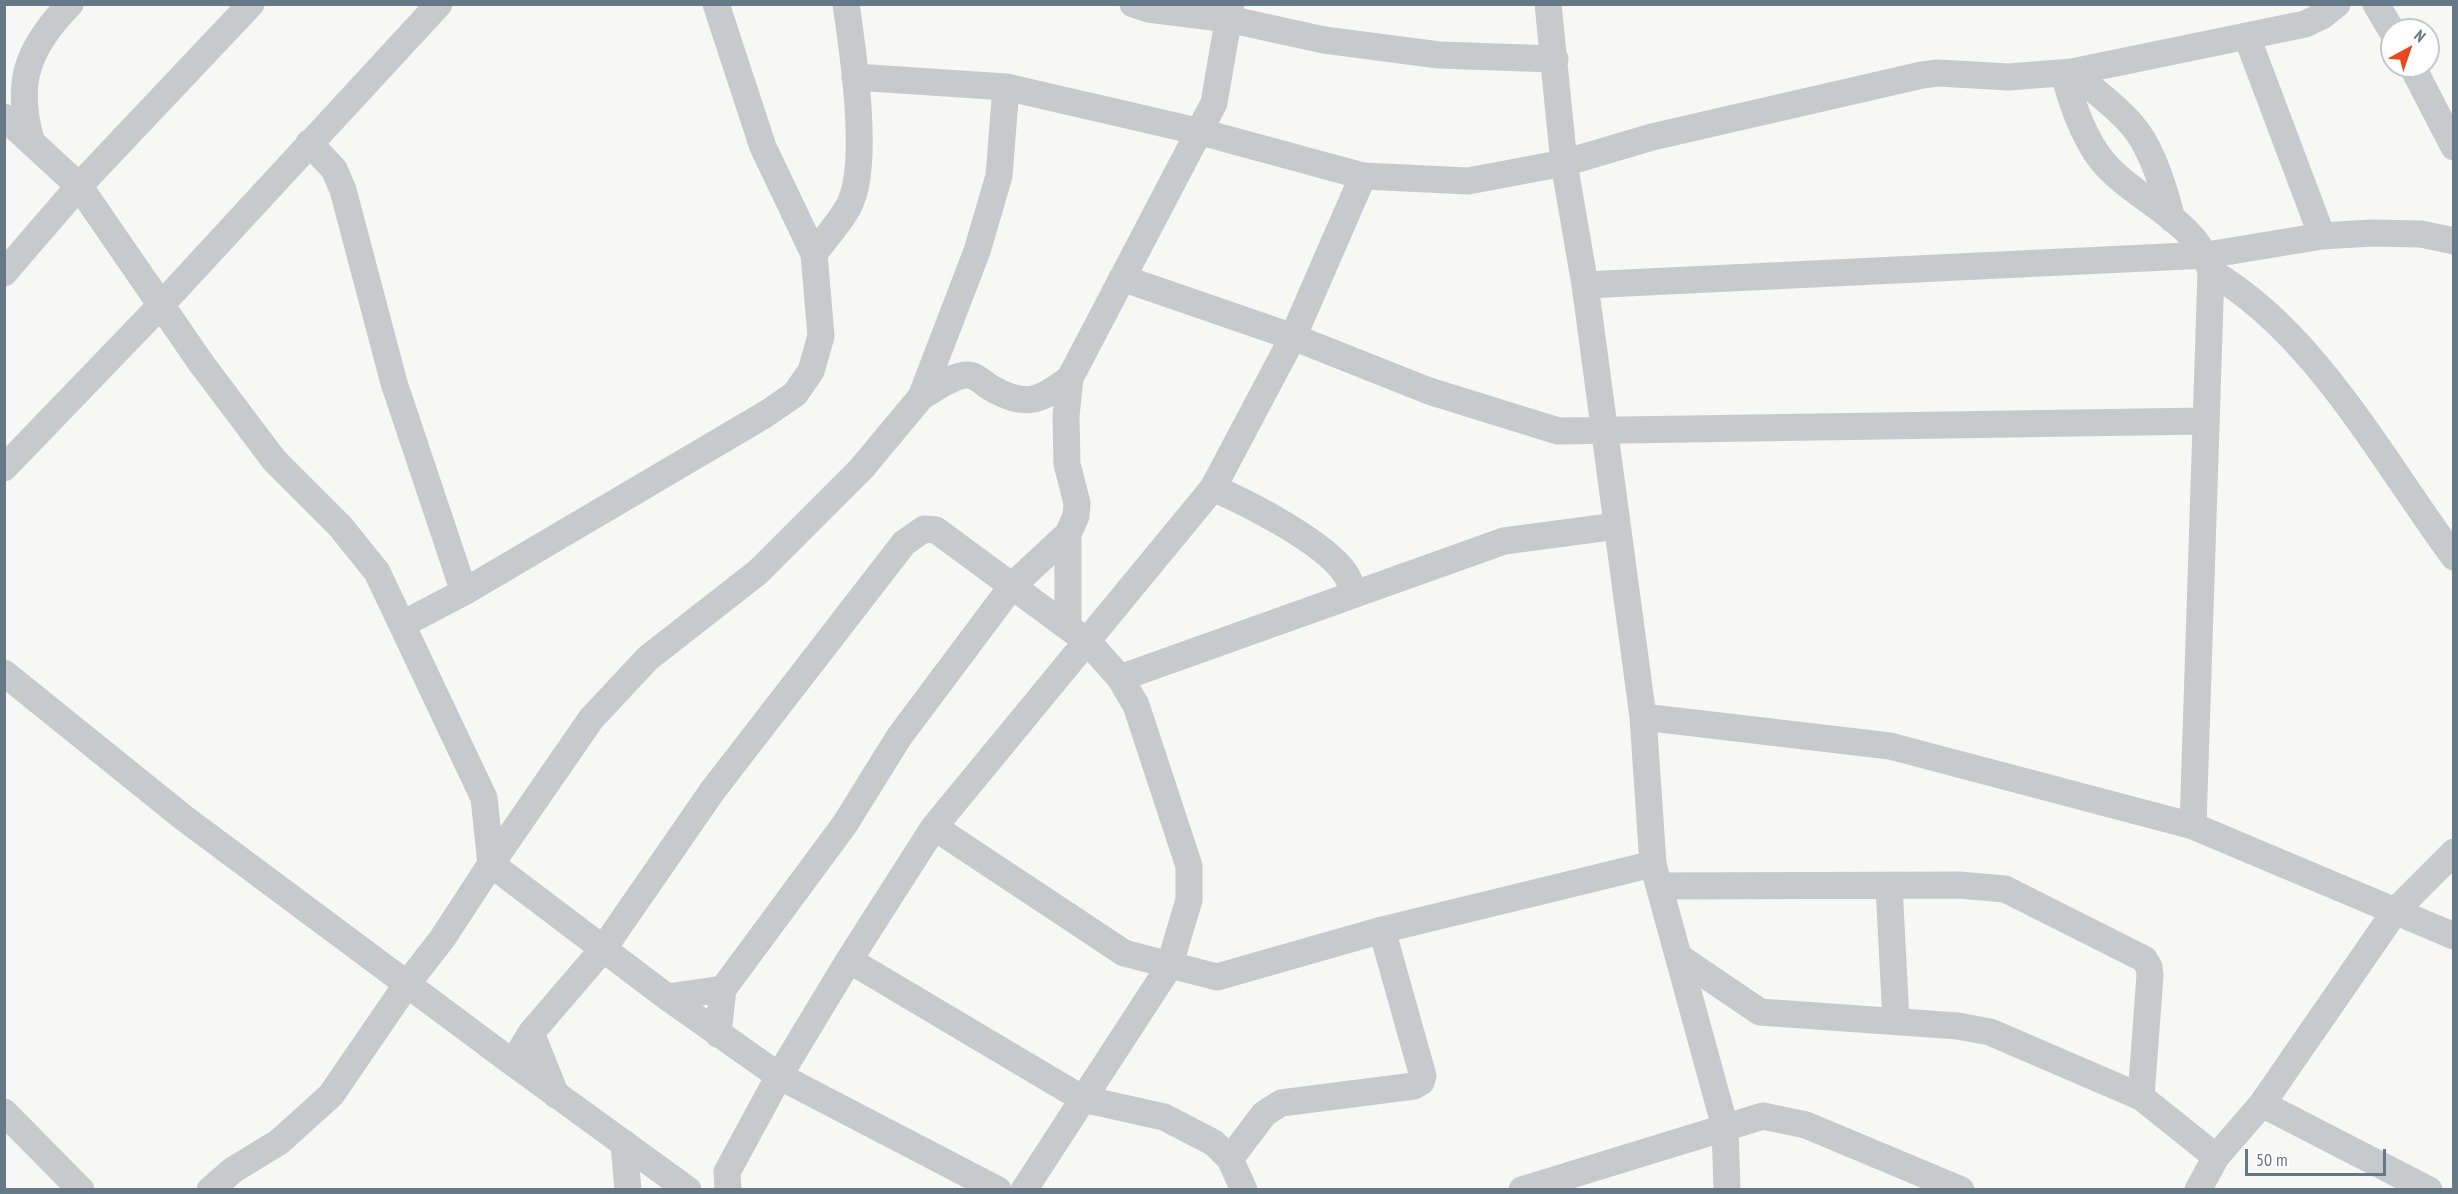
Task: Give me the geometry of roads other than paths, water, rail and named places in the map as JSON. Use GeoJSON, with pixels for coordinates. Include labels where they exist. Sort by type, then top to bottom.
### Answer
{"type":"FeatureCollection","features":[{"type":"Feature","properties":{"kind":"street"},"geometry":{"type":"LineString","coordinates":[[32,143],[23,114],[23,88],[31,58],[40,38],[70,4]]}},
{"type":"Feature","properties":{"kind":"street"},"geometry":{"type":"LineString","coordinates":[[4,273],[79,186],[251,4]]}},
{"type":"Feature","properties":{"kind":"street"},"geometry":{"type":"LineString","coordinates":[[4,468],[162,304],[439,4]]}},
{"type":"Feature","properties":{"kind":"street"},"geometry":{"type":"LineString","coordinates":[[403,624],[464,592],[795,394],[812,371],[821,336],[814,254],[763,147],[716,4]]}},
{"type":"Feature","properties":{"kind":"street"},"geometry":{"type":"LineString","coordinates":[[814,254],[851,202],[858,156],[855,77],[846,4]]}},
{"type":"Feature","properties":{"kind":"street"},"geometry":{"type":"LineString","coordinates":[[1133,4],[1148,9],[1229,12],[1324,40],[1439,55],[1555,59]]}},
{"type":"Feature","properties":{"kind":"street"},"geometry":{"type":"LineString","coordinates":[[1548,4],[1564,163],[1585,285],[1643,717],[1656,875],[1725,1126],[1726,1190]]}},
{"type":"Feature","properties":{"kind":"street"},"geometry":{"type":"LineString","coordinates":[[855,77],[1006,87],[1201,132],[1363,176],[1467,181],[1564,163],[1652,137],[1922,75],[1938,73],[2009,77],[2068,72],[2247,37],[2305,24],[2322,16],[2337,4]]}},
{"type":"Feature","properties":{"kind":"street"},"geometry":{"type":"LineString","coordinates":[[2376,4],[2384,18]]}},
{"type":"Feature","properties":{"kind":"street"},"geometry":{"type":"LineString","coordinates":[[718,1034],[723,989],[845,824],[899,737],[1012,586],[1068,534],[1076,516],[1077,503],[1067,464],[1066,416],[1070,378],[1201,132],[1218,91],[1229,12]]}},
{"type":"Feature","properties":{"kind":"street"},"geometry":{"type":"LineString","coordinates":[[2247,37],[2322,236]]}},
{"type":"Feature","properties":{"kind":"street"},"geometry":{"type":"LineString","coordinates":[[2068,72],[2125,117],[2140,134],[2162,185],[2172,219]]}},
{"type":"Feature","properties":{"kind":"street"},"geometry":{"type":"LineString","coordinates":[[2068,72],[2071,101],[2097,154],[2124,181],[2172,219],[2209,264],[2292,339],[2344,403],[2454,557]]}},
{"type":"Feature","properties":{"kind":"street"},"geometry":{"type":"LineString","coordinates":[[2418,78],[2454,147]]}},
{"type":"Feature","properties":{"kind":"street"},"geometry":{"type":"LineString","coordinates":[[210,1190],[233,1170],[279,1142],[331,1095],[406,984],[442,939],[591,719],[631,675],[668,640],[758,572],[862,468],[921,397],[976,251],[999,176],[1006,87]]}},
{"type":"Feature","properties":{"kind":"street"},"geometry":{"type":"LineString","coordinates":[[4,117],[79,186],[201,363],[274,460],[340,526],[377,572],[484,798],[491,864],[667,997],[779,1076],[998,1190]]}},
{"type":"Feature","properties":{"kind":"street"},"geometry":{"type":"LineString","coordinates":[[309,143],[334,169],[344,190],[394,383],[464,592]]}},
{"type":"Feature","properties":{"kind":"street"},"geometry":{"type":"LineString","coordinates":[[4,673],[184,818],[681,1187],[727,1181],[779,1076],[849,960],[934,827],[1078,634],[1213,488],[1293,337],[1363,176]]}},
{"type":"Feature","properties":{"kind":"street"},"geometry":{"type":"LineString","coordinates":[[1585,285],[2209,264],[2322,236],[2421,234],[2454,241]]}},
{"type":"Feature","properties":{"kind":"street"},"geometry":{"type":"LineString","coordinates":[[2193,826],[2209,264]]}},
{"type":"Feature","properties":{"kind":"street"},"geometry":{"type":"LineString","coordinates":[[1122,278],[1293,337],[1429,392],[1558,431],[2205,421]]}},
{"type":"Feature","properties":{"kind":"street"},"geometry":{"type":"LineString","coordinates":[[921,397],[965,375],[974,377],[1010,397],[1025,400],[1044,398],[1070,378]]}},
{"type":"Feature","properties":{"kind":"street"},"geometry":{"type":"LineString","coordinates":[[1213,488],[1249,503],[1322,551],[1344,572],[1355,594]]}},
{"type":"Feature","properties":{"kind":"street"},"geometry":{"type":"LineString","coordinates":[[1120,678],[1504,541],[1617,526]]}},
{"type":"Feature","properties":{"kind":"street"},"geometry":{"type":"LineString","coordinates":[[513,1064],[531,1033],[603,949],[713,790],[909,538],[924,530],[936,530],[1078,634],[1120,678],[1136,705],[1189,866],[1190,900],[1169,967],[1024,1190]]}},
{"type":"Feature","properties":{"kind":"street"},"geometry":{"type":"LineString","coordinates":[[1068,534],[1078,634]]}},
{"type":"Feature","properties":{"kind":"street"},"geometry":{"type":"LineString","coordinates":[[1643,717],[1890,746],[2193,826],[2454,936]]}},
{"type":"Feature","properties":{"kind":"street"},"geometry":{"type":"LineString","coordinates":[[934,827],[1124,953],[1169,967],[1223,977],[1382,930],[1656,875],[1889,886],[1959,885],[2005,889],[2144,959],[2149,967],[2150,975],[2141,1097]]}},
{"type":"Feature","properties":{"kind":"street"},"geometry":{"type":"LineString","coordinates":[[2198,1190],[2216,1157],[2262,1104],[2396,910],[2454,852]]}},
{"type":"Feature","properties":{"kind":"street"},"geometry":{"type":"LineString","coordinates":[[1889,886],[1896,1021]]}},
{"type":"Feature","properties":{"kind":"street"},"geometry":{"type":"LineString","coordinates":[[1230,1159],[1264,1114],[1281,1103],[1414,1086],[1421,1082],[1423,1076],[1382,930]]}},
{"type":"Feature","properties":{"kind":"street"},"geometry":{"type":"LineString","coordinates":[[1679,957],[1760,1012],[1958,1026],[1990,1032],[2141,1097],[2216,1157]]}},
{"type":"Feature","properties":{"kind":"street"},"geometry":{"type":"LineString","coordinates":[[849,960],[1083,1099],[1164,1117],[1214,1143],[1230,1159],[1244,1190]]}},
{"type":"Feature","properties":{"kind":"street"},"geometry":{"type":"LineString","coordinates":[[667,997],[723,989]]}},
{"type":"Feature","properties":{"kind":"street"},"geometry":{"type":"LineString","coordinates":[[531,1033],[556,1095]]}},
{"type":"Feature","properties":{"kind":"street"},"geometry":{"type":"LineString","coordinates":[[2262,1104],[2429,1190]]}},
{"type":"Feature","properties":{"kind":"street"},"geometry":{"type":"LineString","coordinates":[[4,1112],[81,1190]]}},
{"type":"Feature","properties":{"kind":"street"},"geometry":{"type":"LineString","coordinates":[[1522,1190],[1763,1116],[1806,1125],[1961,1190]]}},
{"type":"Feature","properties":{"kind":"street"},"geometry":{"type":"LineString","coordinates":[[624,1143],[628,1190]]}}]}
